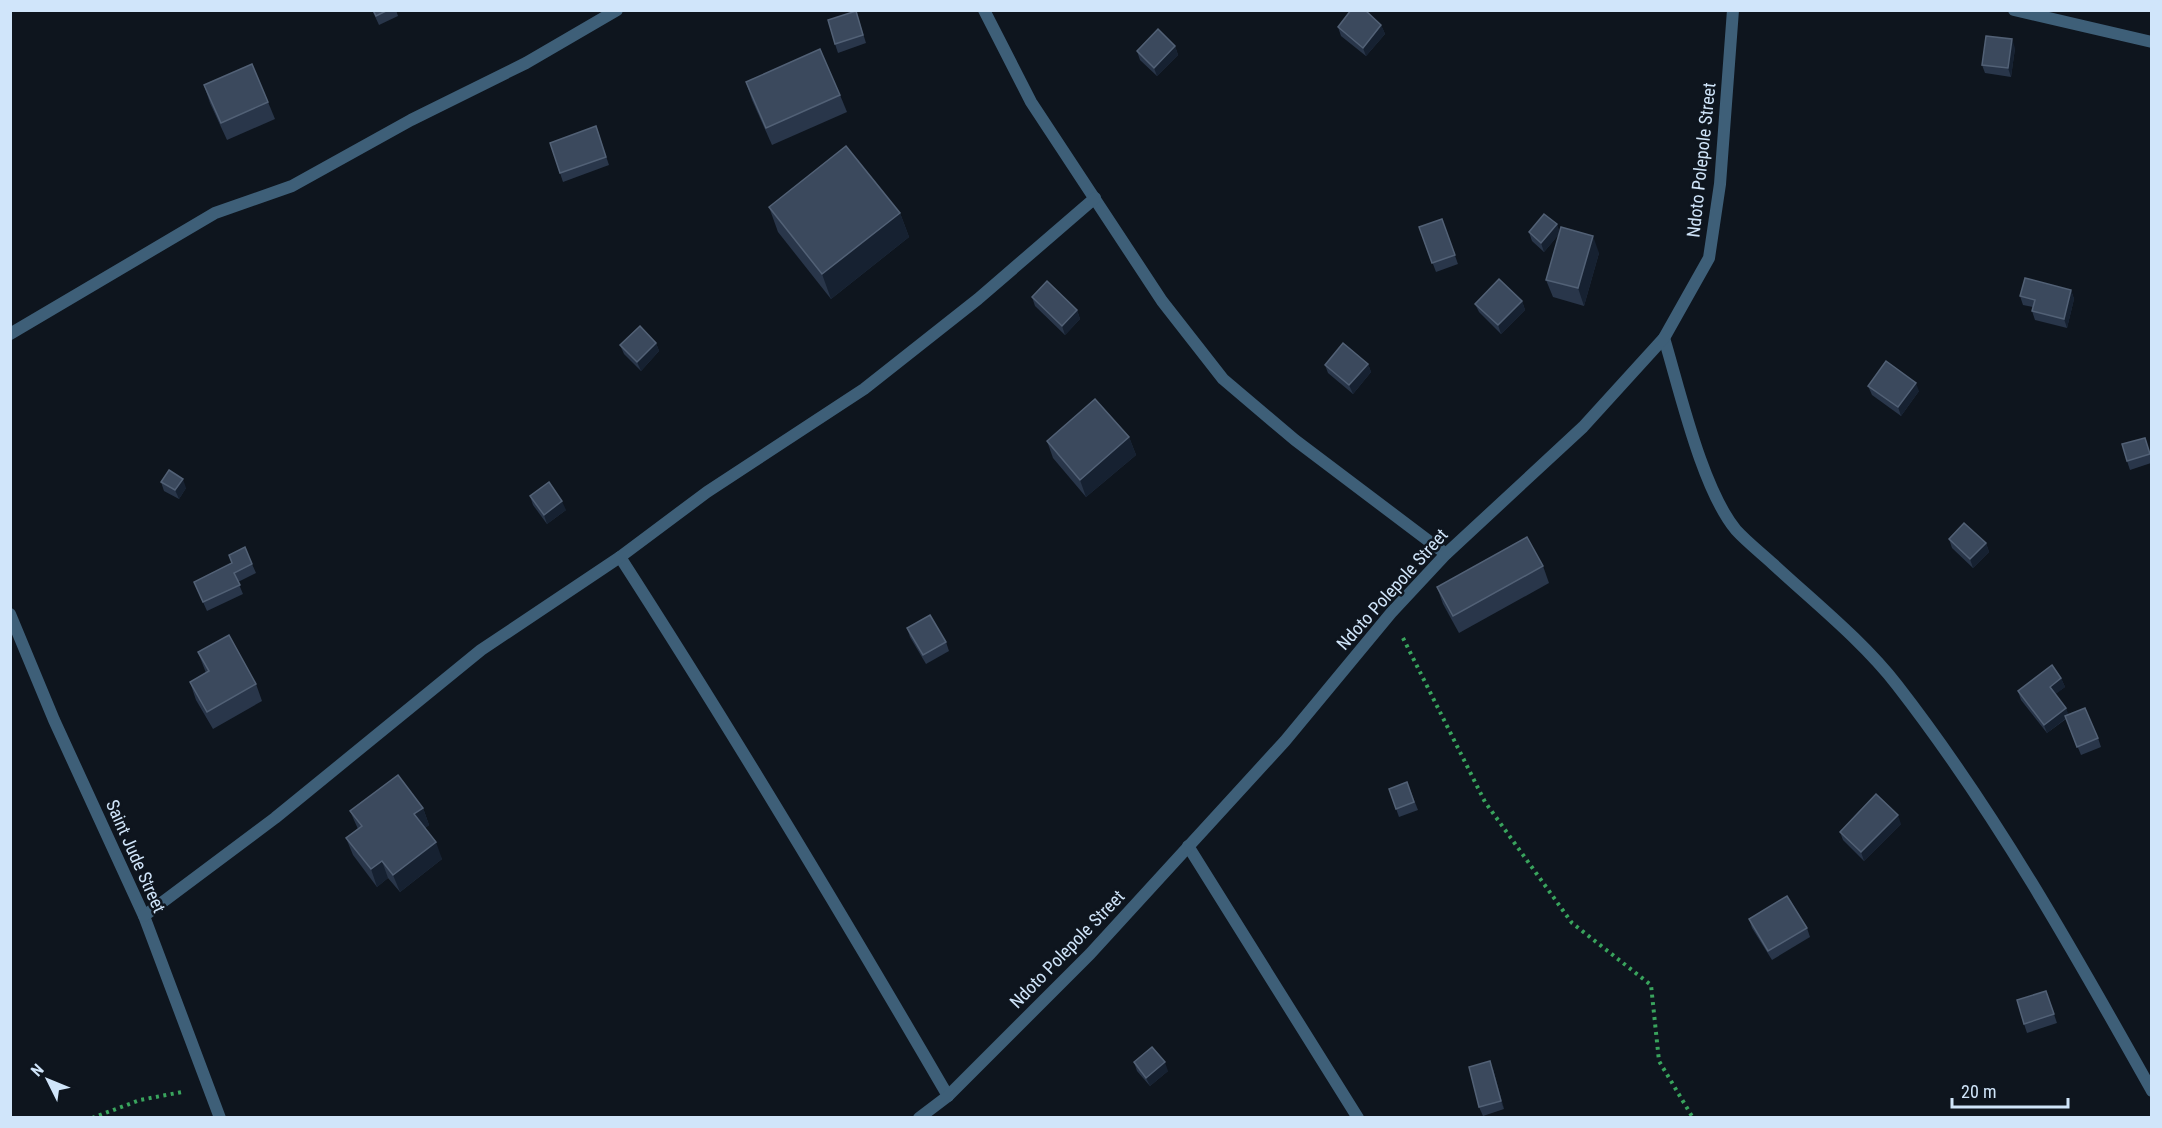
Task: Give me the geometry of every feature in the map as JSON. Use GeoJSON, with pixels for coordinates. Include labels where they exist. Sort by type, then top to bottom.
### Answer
{"type":"FeatureCollection","features":[{"type":"Feature","properties":{"kind":"street"},"geometry":{"type":"LineString","coordinates":[[10,334],[215,213],[292,186],[411,120],[526,63],[617,10]]}},
{"type":"Feature","properties":{"kind":"street"},"geometry":{"type":"LineString","coordinates":[[984,10],[1031,102],[1162,301],[1223,379],[1295,440],[1446,554]]}},
{"type":"Feature","properties":{"kind":"street","name":"Ndoto Polepole Street"},"geometry":{"type":"LineString","coordinates":[[919,1118],[948,1096],[1090,954],[1285,741],[1391,613],[1446,554],[1583,427],[1664,338],[1709,258],[1720,184],[1733,10]]}},
{"type":"Feature","properties":{"kind":"street"},"geometry":{"type":"LineString","coordinates":[[2014,10],[2151,42]]}},
{"type":"Feature","properties":{"kind":"street"},"geometry":{"type":"LineString","coordinates":[[144,916],[275,818],[481,650],[620,557],[707,492],[864,389],[978,299],[1095,198]]}},
{"type":"Feature","properties":{"kind":"street"},"geometry":{"type":"LineString","coordinates":[[1664,338],[1698,447],[1719,503],[1730,521],[1736,530],[1838,624],[1895,683],[1964,778],[2048,911],[2151,1091]]}},
{"type":"Feature","properties":{"kind":"street"},"geometry":{"type":"LineString","coordinates":[[620,557],[865,954],[948,1096]]}},
{"type":"Feature","properties":{"kind":"street","name":"Saint Jude Street"},"geometry":{"type":"LineString","coordinates":[[10,614],[54,720],[144,916],[219,1118]]}},
{"type":"Feature","properties":{"kind":"street"},"geometry":{"type":"LineString","coordinates":[[1188,846],[1358,1118]]}},
{"type":"Feature","properties":{"kind":"path"},"geometry":{"type":"LineString","coordinates":[[1391,613],[1485,802],[1572,923],[1650,986],[1659,1060],[1693,1118]]}},
{"type":"Feature","properties":{"kind":"path"},"geometry":{"type":"LineString","coordinates":[[92,1118],[140,1100],[206,1087]]}},
{"type":"Feature","properties":{"kind":"building"},"geometry":{"type":"Polygon","coordinates":[[[373,10],[388,10],[376,16],[373,10]]]}},
{"type":"Feature","properties":{"kind":"building"},"geometry":{"type":"Polygon","coordinates":[[[1351,10],[1365,10],[1381,25],[1363,48],[1338,27],[1351,10]]]}},
{"type":"Feature","properties":{"kind":"building"},"geometry":{"type":"Polygon","coordinates":[[[856,11],[863,35],[835,44],[828,20],[856,11]]]}},
{"type":"Feature","properties":{"kind":"building"},"geometry":{"type":"Polygon","coordinates":[[[1158,29],[1175,46],[1154,68],[1137,51],[1158,29]]]}},
{"type":"Feature","properties":{"kind":"building"},"geometry":{"type":"Polygon","coordinates":[[[1986,36],[2012,39],[2008,68],[1982,65],[1986,36]]]}},
{"type":"Feature","properties":{"kind":"building"},"geometry":{"type":"Polygon","coordinates":[[[820,49],[840,95],[766,128],[746,82],[820,49]]]}},
{"type":"Feature","properties":{"kind":"building"},"geometry":{"type":"Polygon","coordinates":[[[252,64],[268,102],[221,123],[204,85],[252,64]]]}},
{"type":"Feature","properties":{"kind":"building"},"geometry":{"type":"Polygon","coordinates":[[[596,126],[606,157],[560,173],[550,143],[596,126]]]}},
{"type":"Feature","properties":{"kind":"building"},"geometry":{"type":"Polygon","coordinates":[[[846,146],[900,213],[822,274],[769,207],[846,146]]]}},
{"type":"Feature","properties":{"kind":"building"},"geometry":{"type":"Polygon","coordinates":[[[1544,214],[1557,224],[1541,243],[1529,232],[1544,214]]]}},
{"type":"Feature","properties":{"kind":"building"},"geometry":{"type":"Polygon","coordinates":[[[1442,219],[1455,255],[1432,263],[1419,227],[1442,219]]]}},
{"type":"Feature","properties":{"kind":"building"},"geometry":{"type":"Polygon","coordinates":[[[1561,227],[1593,236],[1578,288],[1546,280],[1561,227]]]}},
{"type":"Feature","properties":{"kind":"building"},"geometry":{"type":"Polygon","coordinates":[[[2025,278],[2071,290],[2064,319],[2032,311],[2035,300],[2020,296],[2025,278]]]}},
{"type":"Feature","properties":{"kind":"building"},"geometry":{"type":"Polygon","coordinates":[[[1499,279],[1522,301],[1498,325],[1475,304],[1499,279]]]}},
{"type":"Feature","properties":{"kind":"building"},"geometry":{"type":"Polygon","coordinates":[[[1047,281],[1077,310],[1062,326],[1032,297],[1047,281]]]}},
{"type":"Feature","properties":{"kind":"building"},"geometry":{"type":"Polygon","coordinates":[[[640,326],[656,343],[637,362],[620,345],[640,326]]]}},
{"type":"Feature","properties":{"kind":"building"},"geometry":{"type":"Polygon","coordinates":[[[1343,343],[1368,364],[1349,385],[1325,365],[1343,343]]]}},
{"type":"Feature","properties":{"kind":"building"},"geometry":{"type":"Polygon","coordinates":[[[1886,361],[1916,383],[1898,407],[1868,386],[1886,361]]]}},
{"type":"Feature","properties":{"kind":"building"},"geometry":{"type":"Polygon","coordinates":[[[1095,399],[1129,437],[1080,480],[1047,441],[1095,399]]]}},
{"type":"Feature","properties":{"kind":"building"},"geometry":{"type":"Polygon","coordinates":[[[2145,438],[2150,454],[2127,461],[2122,444],[2145,438]]]}},
{"type":"Feature","properties":{"kind":"building"},"geometry":{"type":"Polygon","coordinates":[[[169,470],[183,479],[175,490],[161,482],[169,470]]]}},
{"type":"Feature","properties":{"kind":"building"},"geometry":{"type":"Polygon","coordinates":[[[549,482],[562,501],[544,515],[530,496],[549,482]]]}},
{"type":"Feature","properties":{"kind":"building"},"geometry":{"type":"Polygon","coordinates":[[[1964,523],[1986,543],[1970,559],[1949,539],[1964,523]]]}},
{"type":"Feature","properties":{"kind":"building"},"geometry":{"type":"Polygon","coordinates":[[[1527,537],[1543,566],[1453,616],[1437,587],[1527,537]]]}},
{"type":"Feature","properties":{"kind":"building"},"geometry":{"type":"Polygon","coordinates":[[[245,547],[252,564],[234,573],[240,585],[203,602],[194,582],[232,563],[229,555],[245,547]]]}},
{"type":"Feature","properties":{"kind":"building"},"geometry":{"type":"Polygon","coordinates":[[[930,615],[946,642],[923,655],[907,628],[930,615]]]}},
{"type":"Feature","properties":{"kind":"building"},"geometry":{"type":"Polygon","coordinates":[[[229,635],[256,684],[207,712],[190,682],[209,671],[198,652],[229,635]]]}},
{"type":"Feature","properties":{"kind":"building"},"geometry":{"type":"Polygon","coordinates":[[[2052,665],[2061,678],[2050,687],[2066,708],[2044,725],[2018,691],[2052,665]]]}},
{"type":"Feature","properties":{"kind":"building"},"geometry":{"type":"Polygon","coordinates":[[[2085,708],[2098,738],[2077,747],[2065,716],[2085,708]]]}},
{"type":"Feature","properties":{"kind":"building"},"geometry":{"type":"Polygon","coordinates":[[[398,775],[423,808],[414,814],[436,842],[393,875],[382,861],[371,869],[346,838],[362,826],[350,811],[398,775]]]}},
{"type":"Feature","properties":{"kind":"building"},"geometry":{"type":"Polygon","coordinates":[[[1407,782],[1414,802],[1396,809],[1389,789],[1407,782]]]}},
{"type":"Feature","properties":{"kind":"building"},"geometry":{"type":"Polygon","coordinates":[[[1876,794],[1898,815],[1861,852],[1840,832],[1876,794]]]}},
{"type":"Feature","properties":{"kind":"building"},"geometry":{"type":"Polygon","coordinates":[[[1787,896],[1807,928],[1768,951],[1749,919],[1787,896]]]}},
{"type":"Feature","properties":{"kind":"building"},"geometry":{"type":"Polygon","coordinates":[[[2046,991],[2054,1014],[2024,1024],[2017,1000],[2046,991]]]}},
{"type":"Feature","properties":{"kind":"building"},"geometry":{"type":"Polygon","coordinates":[[[1152,1047],[1165,1062],[1146,1078],[1134,1062],[1152,1047]]]}},
{"type":"Feature","properties":{"kind":"building"},"geometry":{"type":"Polygon","coordinates":[[[1490,1061],[1501,1101],[1479,1107],[1469,1067],[1490,1061]]]}}]}
